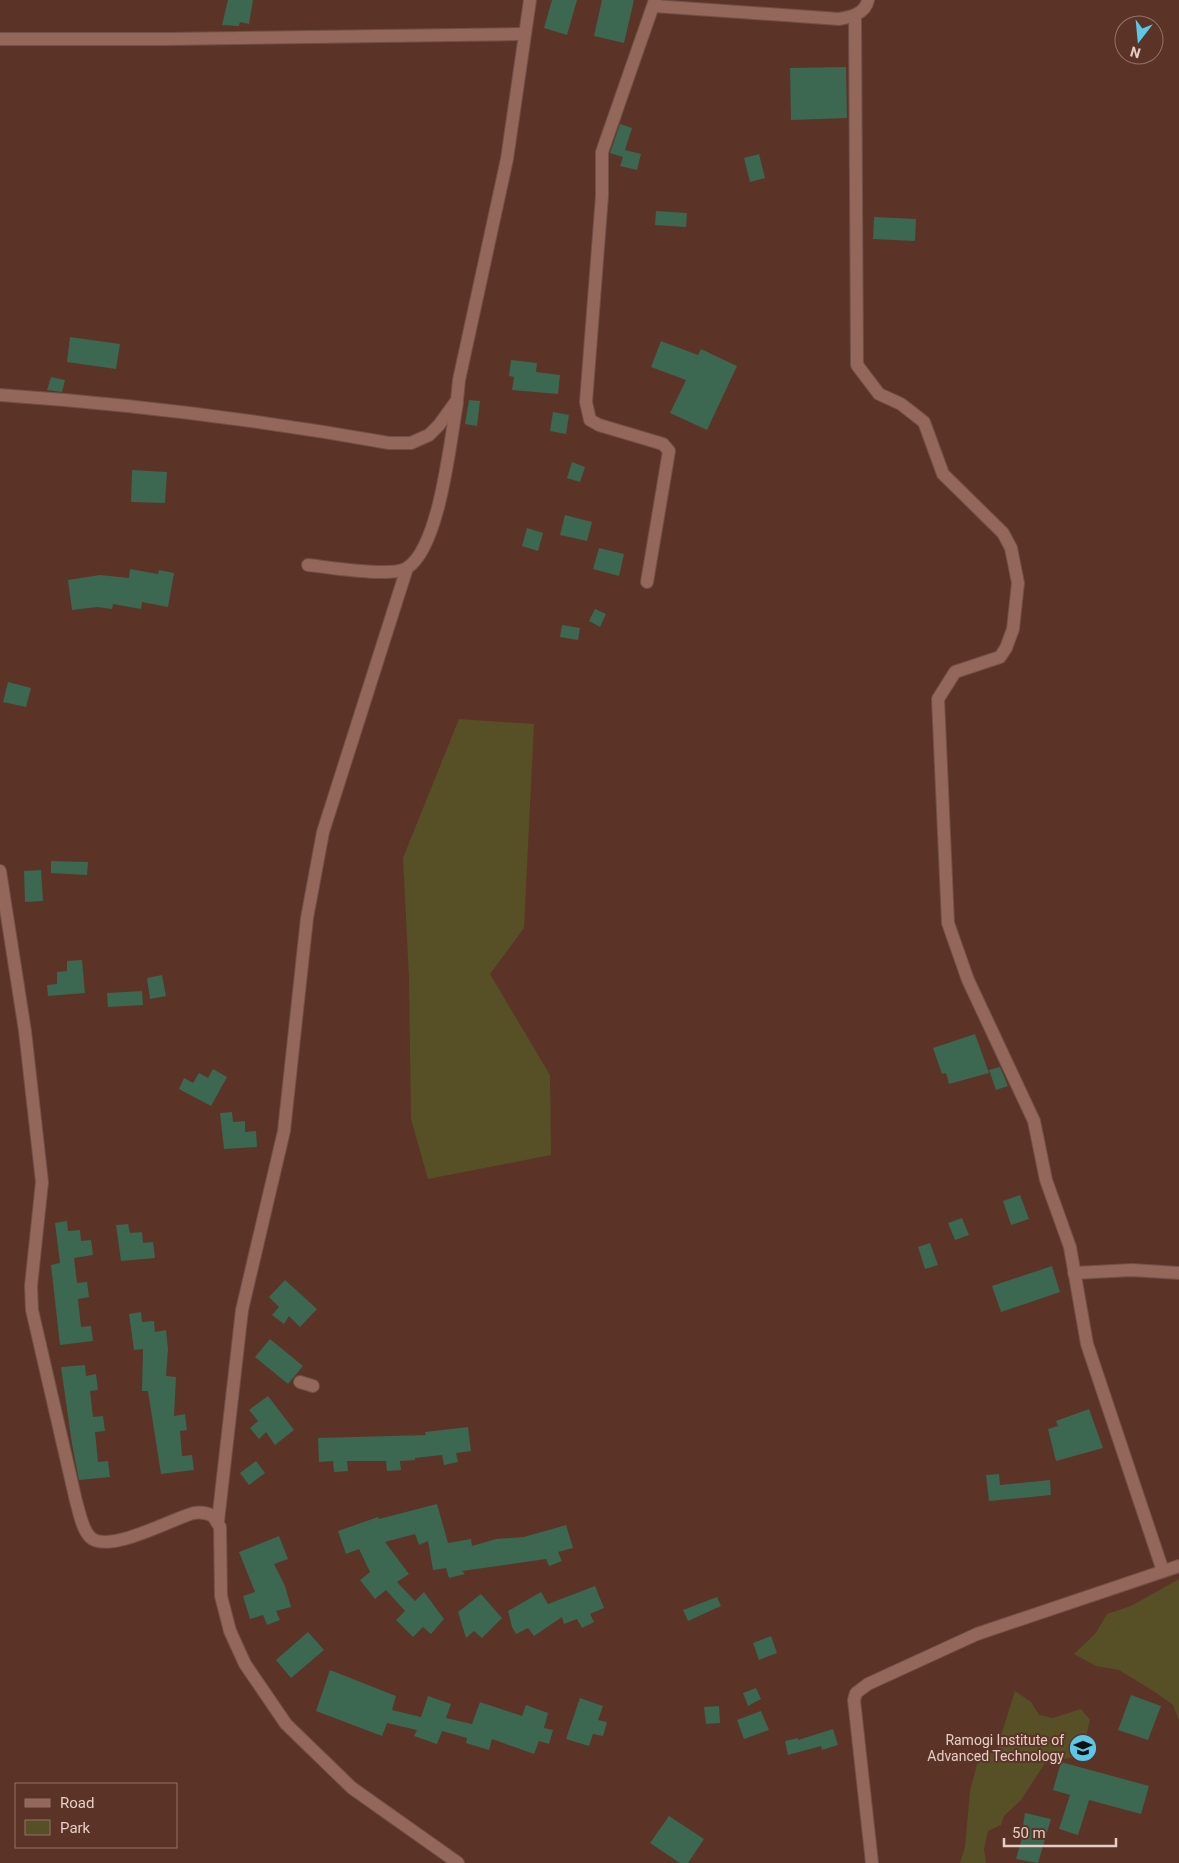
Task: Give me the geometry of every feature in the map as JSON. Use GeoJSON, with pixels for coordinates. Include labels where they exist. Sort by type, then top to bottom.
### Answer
{"type":"FeatureCollection","features":[{"type":"Feature","properties":{"kind":"street"},"geometry":{"type":"LineString","coordinates":[[458,1863],[352,1788],[281,1716],[245,1664],[230,1631],[221,1596],[221,1544],[218,1520],[242,1310],[284,1131],[307,918],[323,832],[407,568],[429,537],[436,517],[459,380],[507,159],[530,0]]}},
{"type":"Feature","properties":{"kind":"street"},"geometry":{"type":"LineString","coordinates":[[647,582],[669,451],[663,444],[599,425],[590,420],[586,402],[602,196],[602,152],[654,3],[839,19],[855,16],[867,6],[868,0]]}},
{"type":"Feature","properties":{"kind":"street"},"geometry":{"type":"LineString","coordinates":[[855,16],[857,365],[879,394],[901,404],[924,422],[943,474],[1003,533],[1011,548],[1018,583],[1013,629],[1006,648],[1000,657],[954,672],[938,699],[948,923],[968,980],[1034,1121],[1046,1180],[1070,1247],[1087,1344],[1163,1571]]}},
{"type":"Feature","properties":{"kind":"street"},"geometry":{"type":"LineString","coordinates":[[0,39],[168,39],[524,34]]}},
{"type":"Feature","properties":{"kind":"street"},"geometry":{"type":"LineString","coordinates":[[0,395],[199,414],[389,443],[411,443],[429,435],[457,400]]}},
{"type":"Feature","properties":{"kind":"street"},"geometry":{"type":"LineString","coordinates":[[308,565],[372,572],[397,571],[407,568]]}},
{"type":"Feature","properties":{"kind":"street"},"geometry":{"type":"LineString","coordinates":[[0,871],[25,1031],[40,1164],[42,1196],[31,1286],[32,1310],[78,1508],[90,1537],[100,1541],[136,1534],[193,1513],[208,1514],[218,1520]]}},
{"type":"Feature","properties":{"kind":"street"},"geometry":{"type":"LineString","coordinates":[[1074,1273],[1132,1270],[1179,1273]]}},
{"type":"Feature","properties":{"kind":"street"},"geometry":{"type":"LineString","coordinates":[[300,1382],[313,1386]]}},
{"type":"Feature","properties":{"kind":"street"},"geometry":{"type":"LineString","coordinates":[[872,1863],[854,1700],[856,1693],[868,1684],[977,1634],[1179,1566]]}},
{"type":"Feature","properties":{"kind":"green space"},"geometry":{"type":"Polygon","coordinates":[[[459,719],[534,724],[524,928],[490,974],[550,1075],[551,1155],[428,1179],[411,1119],[409,979],[403,858],[459,719]]]}},
{"type":"Feature","properties":{"kind":"green space"},"geometry":{"type":"Polygon","coordinates":[[[1179,1579],[1179,1721],[1173,1705],[1155,1692],[1119,1670],[1096,1666],[1074,1654],[1095,1634],[1107,1614],[1131,1606],[1179,1579]]]}},
{"type":"Feature","properties":{"kind":"green space"},"geometry":{"type":"Polygon","coordinates":[[[1015,1691],[1031,1702],[1039,1715],[1053,1718],[1081,1709],[1090,1720],[1085,1741],[1078,1756],[1045,1763],[1021,1800],[1004,1816],[1001,1825],[988,1831],[984,1849],[986,1863],[960,1863],[965,1847],[970,1791],[977,1764],[997,1748],[1015,1691]]]}},
{"type":"Feature","properties":{"kind":"building"},"geometry":{"type":"Polygon","coordinates":[[[228,0],[253,0],[249,24],[240,22],[239,26],[222,25],[228,0]]]}},
{"type":"Feature","properties":{"kind":"building"},"geometry":{"type":"Polygon","coordinates":[[[552,0],[577,0],[567,35],[544,28],[552,0]]]}},
{"type":"Feature","properties":{"kind":"building"},"geometry":{"type":"Polygon","coordinates":[[[602,0],[634,0],[624,43],[594,36],[602,0]]]}},
{"type":"Feature","properties":{"kind":"building"},"geometry":{"type":"Polygon","coordinates":[[[846,67],[847,118],[791,120],[790,68],[846,67]]]}},
{"type":"Feature","properties":{"kind":"building"},"geometry":{"type":"Polygon","coordinates":[[[620,124],[632,128],[625,150],[641,154],[637,170],[620,166],[623,157],[610,153],[620,124]]]}},
{"type":"Feature","properties":{"kind":"building"},"geometry":{"type":"Polygon","coordinates":[[[759,154],[765,178],[750,182],[744,158],[759,154]]]}},
{"type":"Feature","properties":{"kind":"building"},"geometry":{"type":"Polygon","coordinates":[[[656,211],[687,213],[686,227],[655,225],[656,211]]]}},
{"type":"Feature","properties":{"kind":"building"},"geometry":{"type":"Polygon","coordinates":[[[874,217],[916,219],[915,241],[873,239],[874,217]]]}},
{"type":"Feature","properties":{"kind":"building"},"geometry":{"type":"Polygon","coordinates":[[[70,337],[120,344],[116,369],[67,362],[70,337]]]}},
{"type":"Feature","properties":{"kind":"building"},"geometry":{"type":"Polygon","coordinates":[[[661,341],[698,355],[701,349],[737,366],[707,430],[670,413],[686,380],[651,367],[661,341]]]}},
{"type":"Feature","properties":{"kind":"building"},"geometry":{"type":"Polygon","coordinates":[[[511,360],[537,363],[536,372],[560,375],[558,394],[512,390],[514,377],[509,376],[511,360]]]}},
{"type":"Feature","properties":{"kind":"building"},"geometry":{"type":"Polygon","coordinates":[[[51,377],[65,380],[62,392],[47,390],[51,377]]]}},
{"type":"Feature","properties":{"kind":"building"},"geometry":{"type":"Polygon","coordinates":[[[469,400],[480,401],[477,426],[465,424],[469,400]]]}},
{"type":"Feature","properties":{"kind":"building"},"geometry":{"type":"Polygon","coordinates":[[[553,412],[569,415],[566,434],[550,431],[553,412]]]}},
{"type":"Feature","properties":{"kind":"building"},"geometry":{"type":"Polygon","coordinates":[[[572,462],[585,467],[580,482],[567,478],[572,462]]]}},
{"type":"Feature","properties":{"kind":"building"},"geometry":{"type":"Polygon","coordinates":[[[132,470],[167,472],[165,503],[131,502],[132,470]]]}},
{"type":"Feature","properties":{"kind":"building"},"geometry":{"type":"Polygon","coordinates":[[[565,515],[592,522],[587,541],[560,535],[565,515]]]}},
{"type":"Feature","properties":{"kind":"building"},"geometry":{"type":"Polygon","coordinates":[[[527,528],[543,533],[538,551],[522,546],[527,528]]]}},
{"type":"Feature","properties":{"kind":"building"},"geometry":{"type":"Polygon","coordinates":[[[599,548],[624,554],[619,576],[593,569],[599,548]]]}},
{"type":"Feature","properties":{"kind":"building"},"geometry":{"type":"Polygon","coordinates":[[[130,569],[158,574],[159,570],[174,573],[168,607],[142,602],[141,609],[113,604],[112,609],[97,607],[72,610],[68,580],[100,575],[129,578],[130,569]]]}},
{"type":"Feature","properties":{"kind":"building"},"geometry":{"type":"Polygon","coordinates":[[[595,609],[606,614],[600,627],[589,621],[595,609]]]}},
{"type":"Feature","properties":{"kind":"building"},"geometry":{"type":"Polygon","coordinates":[[[562,625],[580,628],[578,640],[560,637],[562,625]]]}},
{"type":"Feature","properties":{"kind":"building"},"geometry":{"type":"Polygon","coordinates":[[[8,682],[31,688],[26,707],[3,702],[8,682]]]}},
{"type":"Feature","properties":{"kind":"building"},"geometry":{"type":"Polygon","coordinates":[[[51,861],[88,862],[87,875],[51,873],[51,861]]]}},
{"type":"Feature","properties":{"kind":"building"},"geometry":{"type":"Polygon","coordinates":[[[41,870],[43,901],[25,902],[24,871],[41,870]]]}},
{"type":"Feature","properties":{"kind":"building"},"geometry":{"type":"Polygon","coordinates":[[[82,960],[85,993],[48,996],[47,985],[57,984],[57,972],[67,971],[67,961],[82,960]]]}},
{"type":"Feature","properties":{"kind":"building"},"geometry":{"type":"Polygon","coordinates":[[[162,975],[166,996],[150,999],[147,978],[162,975]]]}},
{"type":"Feature","properties":{"kind":"building"},"geometry":{"type":"Polygon","coordinates":[[[142,991],[143,1005],[108,1007],[107,993],[142,991]]]}},
{"type":"Feature","properties":{"kind":"building"},"geometry":{"type":"Polygon","coordinates":[[[975,1034],[989,1073],[949,1084],[946,1073],[942,1074],[933,1048],[975,1034]]]}},
{"type":"Feature","properties":{"kind":"building"},"geometry":{"type":"Polygon","coordinates":[[[1000,1067],[1008,1086],[996,1090],[989,1070],[1000,1067]]]}},
{"type":"Feature","properties":{"kind":"building"},"geometry":{"type":"Polygon","coordinates":[[[213,1069],[227,1077],[211,1106],[179,1089],[184,1078],[193,1083],[199,1073],[208,1078],[213,1069]]]}},
{"type":"Feature","properties":{"kind":"building"},"geometry":{"type":"Polygon","coordinates":[[[232,1112],[233,1122],[245,1121],[245,1132],[256,1131],[257,1147],[224,1149],[220,1113],[232,1112]]]}},
{"type":"Feature","properties":{"kind":"building"},"geometry":{"type":"Polygon","coordinates":[[[1020,1195],[1029,1219],[1011,1225],[1003,1201],[1020,1195]]]}},
{"type":"Feature","properties":{"kind":"building"},"geometry":{"type":"Polygon","coordinates":[[[962,1218],[969,1235],[955,1240],[948,1223],[962,1218]]]}},
{"type":"Feature","properties":{"kind":"building"},"geometry":{"type":"Polygon","coordinates":[[[67,1221],[68,1231],[80,1230],[81,1241],[91,1240],[93,1255],[74,1258],[77,1283],[87,1282],[89,1297],[78,1299],[81,1327],[91,1326],[93,1341],[60,1345],[51,1265],[60,1263],[55,1223],[67,1221]]]}},
{"type":"Feature","properties":{"kind":"building"},"geometry":{"type":"Polygon","coordinates":[[[128,1224],[130,1233],[142,1232],[143,1243],[153,1242],[155,1258],[121,1261],[116,1225],[128,1224]]]}},
{"type":"Feature","properties":{"kind":"building"},"geometry":{"type":"Polygon","coordinates":[[[930,1243],[938,1265],[925,1269],[918,1247],[930,1243]]]}},
{"type":"Feature","properties":{"kind":"building"},"geometry":{"type":"Polygon","coordinates":[[[1052,1266],[1060,1292],[1001,1312],[992,1286],[1052,1266]]]}},
{"type":"Feature","properties":{"kind":"building"},"geometry":{"type":"Polygon","coordinates":[[[285,1280],[317,1309],[300,1327],[289,1316],[284,1324],[272,1315],[279,1307],[269,1297],[285,1280]]]}},
{"type":"Feature","properties":{"kind":"building"},"geometry":{"type":"Polygon","coordinates":[[[141,1312],[142,1322],[154,1321],[155,1332],[166,1330],[168,1349],[166,1376],[176,1377],[174,1416],[185,1414],[187,1430],[180,1431],[182,1456],[192,1455],[194,1470],[161,1474],[148,1391],[142,1391],[143,1349],[134,1350],[129,1314],[141,1312]]]}},
{"type":"Feature","properties":{"kind":"building"},"geometry":{"type":"Polygon","coordinates":[[[270,1339],[303,1366],[288,1384],[255,1357],[270,1339]]]}},
{"type":"Feature","properties":{"kind":"building"},"geometry":{"type":"Polygon","coordinates":[[[85,1365],[86,1376],[96,1374],[98,1390],[90,1391],[93,1417],[103,1416],[105,1431],[95,1432],[98,1462],[108,1461],[110,1477],[79,1480],[61,1367],[85,1365]]]}},
{"type":"Feature","properties":{"kind":"building"},"geometry":{"type":"Polygon","coordinates":[[[268,1396],[294,1430],[275,1445],[266,1432],[259,1439],[250,1428],[258,1421],[249,1410],[268,1396]]]}},
{"type":"Feature","properties":{"kind":"building"},"geometry":{"type":"Polygon","coordinates":[[[1089,1409],[1103,1448],[1056,1461],[1048,1429],[1058,1426],[1056,1421],[1089,1409]]]}},
{"type":"Feature","properties":{"kind":"building"},"geometry":{"type":"Polygon","coordinates":[[[468,1427],[471,1451],[456,1453],[458,1462],[444,1465],[442,1455],[415,1458],[415,1460],[400,1461],[401,1470],[387,1471],[386,1461],[347,1461],[348,1471],[334,1472],[333,1461],[319,1462],[318,1438],[426,1435],[425,1432],[468,1427]]]}},
{"type":"Feature","properties":{"kind":"building"},"geometry":{"type":"Polygon","coordinates":[[[256,1461],[265,1473],[249,1485],[240,1473],[256,1461]]]}},
{"type":"Feature","properties":{"kind":"building"},"geometry":{"type":"Polygon","coordinates":[[[999,1474],[1000,1485],[1050,1480],[1051,1495],[989,1501],[986,1475],[999,1474]]]}},
{"type":"Feature","properties":{"kind":"building"},"geometry":{"type":"Polygon","coordinates":[[[437,1504],[448,1543],[471,1539],[472,1546],[496,1539],[524,1537],[566,1525],[573,1548],[558,1552],[562,1561],[549,1566],[546,1559],[462,1571],[465,1574],[449,1578],[446,1568],[433,1570],[428,1541],[419,1545],[415,1534],[385,1542],[409,1574],[397,1582],[415,1601],[424,1592],[444,1619],[431,1634],[423,1627],[413,1637],[396,1620],[405,1611],[386,1590],[375,1599],[360,1580],[370,1572],[359,1549],[346,1554],[338,1531],[378,1517],[379,1519],[437,1504]]]}},
{"type":"Feature","properties":{"kind":"building"},"geometry":{"type":"Polygon","coordinates":[[[279,1536],[288,1559],[274,1564],[285,1586],[291,1607],[276,1611],[280,1620],[267,1625],[263,1615],[250,1619],[243,1596],[255,1592],[239,1552],[279,1536]]]}},
{"type":"Feature","properties":{"kind":"building"},"geometry":{"type":"Polygon","coordinates":[[[595,1586],[604,1608],[590,1614],[594,1622],[582,1628],[577,1619],[564,1624],[562,1617],[534,1636],[528,1628],[516,1634],[512,1627],[508,1611],[541,1592],[548,1604],[595,1586]]]}},
{"type":"Feature","properties":{"kind":"building"},"geometry":{"type":"Polygon","coordinates":[[[481,1594],[502,1618],[482,1638],[474,1631],[466,1638],[458,1612],[481,1594]]]}},
{"type":"Feature","properties":{"kind":"building"},"geometry":{"type":"Polygon","coordinates":[[[717,1597],[721,1606],[688,1621],[683,1610],[717,1597]]]}},
{"type":"Feature","properties":{"kind":"building"},"geometry":{"type":"Polygon","coordinates":[[[308,1632],[324,1650],[291,1678],[276,1660],[308,1632]]]}},
{"type":"Feature","properties":{"kind":"building"},"geometry":{"type":"Polygon","coordinates":[[[771,1636],[777,1653],[759,1660],[753,1643],[771,1636]]]}},
{"type":"Feature","properties":{"kind":"building"},"geometry":{"type":"Polygon","coordinates":[[[330,1670],[396,1696],[392,1710],[421,1717],[428,1696],[451,1704],[446,1718],[472,1724],[480,1702],[522,1716],[526,1705],[548,1713],[544,1728],[553,1730],[549,1744],[539,1741],[534,1754],[492,1739],[489,1750],[466,1743],[467,1738],[442,1731],[437,1744],[414,1736],[417,1730],[387,1723],[382,1736],[316,1711],[330,1670]]]}},
{"type":"Feature","properties":{"kind":"building"},"geometry":{"type":"Polygon","coordinates":[[[756,1688],[761,1699],[748,1706],[743,1693],[756,1688]]]}},
{"type":"Feature","properties":{"kind":"building"},"geometry":{"type":"Polygon","coordinates":[[[1131,1695],[1161,1706],[1148,1740],[1118,1730],[1131,1695]]]}},
{"type":"Feature","properties":{"kind":"building"},"geometry":{"type":"Polygon","coordinates":[[[580,1698],[603,1706],[598,1720],[607,1722],[603,1736],[593,1734],[589,1746],[566,1739],[580,1698]]]}},
{"type":"Feature","properties":{"kind":"building"},"geometry":{"type":"Polygon","coordinates":[[[719,1706],[720,1723],[706,1724],[704,1707],[719,1706]]]}},
{"type":"Feature","properties":{"kind":"building"},"geometry":{"type":"Polygon","coordinates":[[[761,1711],[769,1730],[744,1739],[737,1720],[761,1711]]]}},
{"type":"Feature","properties":{"kind":"building"},"geometry":{"type":"Polygon","coordinates":[[[833,1729],[838,1745],[822,1750],[821,1746],[788,1755],[785,1741],[798,1738],[798,1740],[833,1729]]]}},
{"type":"Feature","properties":{"kind":"building"},"geometry":{"type":"Polygon","coordinates":[[[1061,1762],[1149,1786],[1141,1814],[1089,1800],[1078,1835],[1059,1829],[1070,1795],[1053,1790],[1061,1762]]]}},
{"type":"Feature","properties":{"kind":"building"},"geometry":{"type":"Polygon","coordinates":[[[1025,1813],[1051,1819],[1038,1863],[1016,1859],[1025,1827],[1023,1826],[1025,1813]]]}},
{"type":"Feature","properties":{"kind":"building"},"geometry":{"type":"Polygon","coordinates":[[[669,1816],[704,1839],[688,1863],[680,1863],[650,1843],[669,1816]]]}},
{"type":"Feature","properties":{"kind":"place","name":"Ramogi Institute of Advanced Technology"},"geometry":{"type":"Point","coordinates":[1083,1748]}}]}
